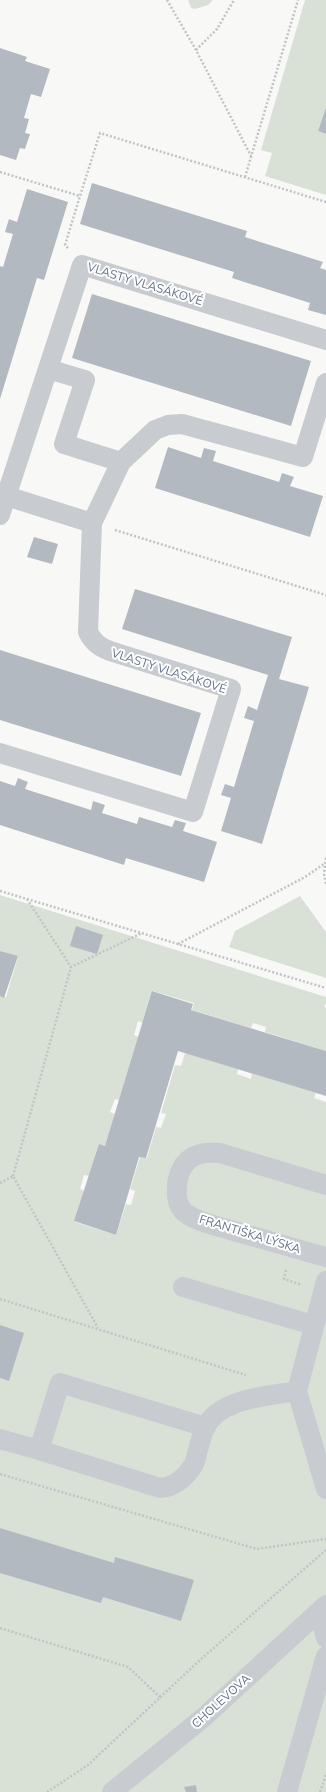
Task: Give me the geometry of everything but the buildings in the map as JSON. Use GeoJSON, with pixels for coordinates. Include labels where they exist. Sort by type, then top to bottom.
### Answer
{"type":"FeatureCollection","features":[{"type":"Feature","properties":{"kind":"street","name":"VLASTY VLASÁKOVÉ"},"geometry":{"type":"LineString","coordinates":[[0,515],[3,495],[48,369],[82,265],[326,340]]}},
{"type":"Feature","properties":{"kind":"street"},"geometry":{"type":"LineString","coordinates":[[48,369],[85,380],[64,444],[121,462]]}},
{"type":"Feature","properties":{"kind":"street","name":"VLASTY VLASÁKOVÉ"},"geometry":{"type":"LineString","coordinates":[[0,753],[193,812],[231,689],[102,648],[91,639],[88,632],[92,523],[121,462],[155,430],[168,425],[182,424],[303,457],[326,383]]}},
{"type":"Feature","properties":{"kind":"street"},"geometry":{"type":"LineString","coordinates":[[3,495],[92,523]]}},
{"type":"Feature","properties":{"kind":"street","name":"FRANTIŠKA LÝSKA"},"geometry":{"type":"LineString","coordinates":[[326,1185],[220,1153],[206,1152],[187,1160],[178,1179],[177,1196],[180,1206],[187,1214],[212,1224],[326,1257]]}},
{"type":"Feature","properties":{"kind":"street"},"geometry":{"type":"LineString","coordinates":[[326,1281],[313,1325],[297,1391],[326,1489]]}},
{"type":"Feature","properties":{"kind":"street"},"geometry":{"type":"LineString","coordinates":[[183,1287],[313,1325]]}},
{"type":"Feature","properties":{"kind":"street"},"geometry":{"type":"LineString","coordinates":[[39,1450],[60,1383],[206,1427]]}},
{"type":"Feature","properties":{"kind":"street"},"geometry":{"type":"LineString","coordinates":[[0,1439],[160,1488],[174,1485],[194,1464],[206,1427],[219,1413],[236,1402],[297,1391]]}},
{"type":"Feature","properties":{"kind":"street"},"geometry":{"type":"LineString","coordinates":[[321,1609],[322,1623],[326,1638]]}},
{"type":"Feature","properties":{"kind":"street","name":"CHOLEVOVA"},"geometry":{"type":"LineString","coordinates":[[112,1792],[204,1717],[321,1609]]}},
{"type":"Feature","properties":{"kind":"street"},"geometry":{"type":"LineString","coordinates":[[287,1792],[326,1656]]}},
{"type":"Feature","properties":{"kind":"path"},"geometry":{"type":"LineString","coordinates":[[167,0],[196,50],[251,157]]}},
{"type":"Feature","properties":{"kind":"path"},"geometry":{"type":"LineString","coordinates":[[196,50],[217,29],[234,0]]}},
{"type":"Feature","properties":{"kind":"path"},"geometry":{"type":"LineString","coordinates":[[245,177],[298,0]]}},
{"type":"Feature","properties":{"kind":"path"},"geometry":{"type":"LineString","coordinates":[[82,265],[65,245],[100,133],[326,202]]}},
{"type":"Feature","properties":{"kind":"path"},"geometry":{"type":"LineString","coordinates":[[0,172],[80,196]]}},
{"type":"Feature","properties":{"kind":"path"},"geometry":{"type":"LineString","coordinates":[[92,523],[326,595]]}},
{"type":"Feature","properties":{"kind":"path"},"geometry":{"type":"LineString","coordinates":[[326,858],[324,864],[326,884]]}},
{"type":"Feature","properties":{"kind":"path"},"geometry":{"type":"LineString","coordinates":[[178,944],[305,877],[324,864]]}},
{"type":"Feature","properties":{"kind":"path"},"geometry":{"type":"LineString","coordinates":[[0,890],[326,988]]}},
{"type":"Feature","properties":{"kind":"path"},"geometry":{"type":"LineString","coordinates":[[26,898],[71,967]]}},
{"type":"Feature","properties":{"kind":"path"},"geometry":{"type":"LineString","coordinates":[[0,1183],[12,1176],[71,967],[142,933]]}},
{"type":"Feature","properties":{"kind":"path"},"geometry":{"type":"LineString","coordinates":[[12,1176],[98,1328]]}},
{"type":"Feature","properties":{"kind":"path"},"geometry":{"type":"LineString","coordinates":[[293,1248],[284,1279],[306,1286]]}},
{"type":"Feature","properties":{"kind":"path"},"geometry":{"type":"LineString","coordinates":[[0,1298],[248,1376]]}},
{"type":"Feature","properties":{"kind":"path"},"geometry":{"type":"LineString","coordinates":[[0,1474],[257,1550],[326,1539]]}},
{"type":"Feature","properties":{"kind":"path"},"geometry":{"type":"LineString","coordinates":[[47,1792],[88,1766],[200,1660],[326,1550]]}},
{"type":"Feature","properties":{"kind":"path"},"geometry":{"type":"LineString","coordinates":[[0,1628],[128,1668],[160,1698]]}},
{"type":"Feature","properties":{"kind":"path"},"geometry":{"type":"LineString","coordinates":[[320,1792],[326,1775]]}},
{"type":"Feature","properties":{"kind":"shaded area"},"geometry":{"type":"Polygon","coordinates":[[[188,0],[213,0],[208,5],[195,9],[191,8],[188,0]]]}},
{"type":"Feature","properties":{"kind":"shaded area"},"geometry":{"type":"Polygon","coordinates":[[[305,0],[326,0],[326,106],[318,131],[326,134],[326,195],[265,176],[272,153],[261,150],[305,0]]]}},
{"type":"Feature","properties":{"kind":"shaded area"},"geometry":{"type":"Polygon","coordinates":[[[0,895],[326,997],[326,1004],[324,1006],[326,1008],[326,1051],[265,1032],[266,1027],[253,1023],[251,1028],[192,1010],[194,1003],[153,991],[143,1023],[138,1021],[134,1035],[139,1037],[120,1100],[115,1099],[110,1112],[115,1114],[106,1146],[99,1145],[90,1176],[84,1175],[80,1189],[85,1191],[75,1222],[116,1235],[126,1204],[131,1205],[135,1191],[130,1189],[140,1157],[147,1158],[156,1127],[161,1128],[166,1114],[161,1113],[175,1065],[181,1066],[185,1053],[238,1069],[237,1074],[251,1079],[252,1073],[316,1093],[314,1098],[326,1102],[326,1792],[0,1792],[0,996],[6,997],[18,957],[0,951],[0,895]]]}},
{"type":"Feature","properties":{"kind":"shaded area"},"geometry":{"type":"Polygon","coordinates":[[[300,896],[326,932],[326,978],[229,947],[235,931],[300,896]]]}}]}
